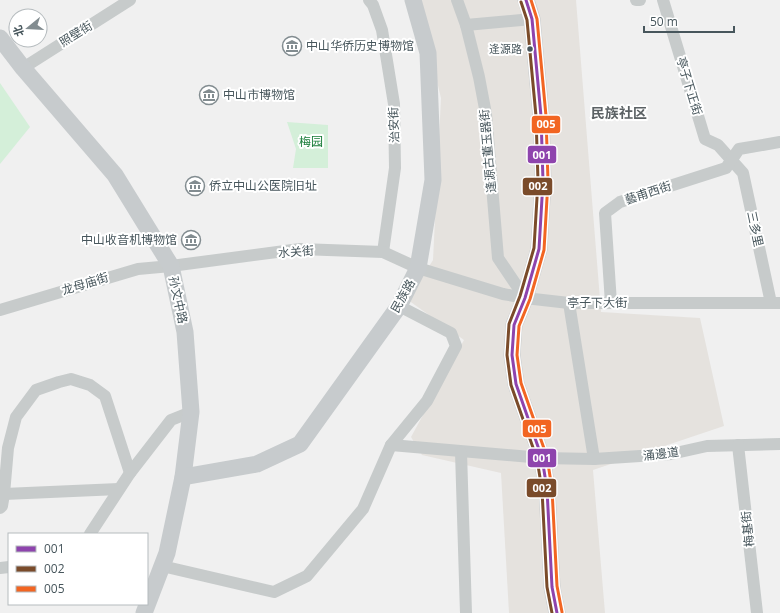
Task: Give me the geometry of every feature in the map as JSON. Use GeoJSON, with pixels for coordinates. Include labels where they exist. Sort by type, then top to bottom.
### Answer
{"type":"FeatureCollection","features":[{"type":"Feature","properties":{"kind":"street","name":"照壁街"},"geometry":{"type":"LineString","coordinates":[[23,68],[130,0]]}},
{"type":"Feature","properties":{"kind":"street","name":"治安街"},"geometry":{"type":"LineString","coordinates":[[369,0],[382,30],[394,104],[395,168],[383,252]]}},
{"type":"Feature","properties":{"kind":"street","name":"民族路"},"geometry":{"type":"LineString","coordinates":[[183,477],[257,464],[300,444],[398,306],[418,268],[433,180],[428,54],[413,0]]}},
{"type":"Feature","properties":{"kind":"street","name":"逢源古董玉器街"},"geometry":{"type":"LineString","coordinates":[[457,0],[466,25],[479,77],[486,114],[498,258],[525,298]]}},
{"type":"Feature","properties":{"kind":"street"},"geometry":{"type":"LineString","coordinates":[[526,0],[532,19],[541,116],[543,181],[539,249],[525,298],[514,325],[512,355],[516,384],[542,458],[547,489],[552,587],[557,613]]}},
{"type":"Feature","properties":{"kind":"street","name":"亭子下正街"},"geometry":{"type":"LineString","coordinates":[[664,0],[705,139],[718,145],[731,160]]}},
{"type":"Feature","properties":{"kind":"street"},"geometry":{"type":"LineString","coordinates":[[466,25],[532,19]]}},
{"type":"Feature","properties":{"kind":"street","name":"孙文中路"},"geometry":{"type":"LineString","coordinates":[[0,38],[23,68],[115,175],[171,266],[185,332],[191,412],[183,477],[167,552],[148,603]]}},
{"type":"Feature","properties":{"kind":"street"},"geometry":{"type":"LineString","coordinates":[[731,160],[739,149],[780,142]]}},
{"type":"Feature","properties":{"kind":"street","name":"三多里"},"geometry":{"type":"LineString","coordinates":[[731,160],[743,173],[776,303]]}},
{"type":"Feature","properties":{"kind":"street","name":"藝甫西街"},"geometry":{"type":"LineString","coordinates":[[611,303],[605,213],[620,202],[726,168],[731,160]]}},
{"type":"Feature","properties":{"kind":"street","name":"水关街"},"geometry":{"type":"LineString","coordinates":[[171,266],[300,250],[383,252],[418,268]]}},
{"type":"Feature","properties":{"kind":"street","name":"龙母庙街"},"geometry":{"type":"LineString","coordinates":[[0,310],[138,268],[171,266]]}},
{"type":"Feature","properties":{"kind":"street","name":"亭子下大街"},"geometry":{"type":"LineString","coordinates":[[418,268],[503,294],[569,304],[776,303]]}},
{"type":"Feature","properties":{"kind":"street"},"geometry":{"type":"LineString","coordinates":[[569,304],[594,459]]}},
{"type":"Feature","properties":{"kind":"street"},"geometry":{"type":"LineString","coordinates":[[162,566],[274,592],[307,576],[363,509],[391,445],[427,401],[456,346],[451,333],[398,306]]}},
{"type":"Feature","properties":{"kind":"street"},"geometry":{"type":"LineString","coordinates":[[0,508],[2,506],[4,494],[8,448],[16,417],[36,390],[71,379],[90,385],[105,396],[130,473]]}},
{"type":"Feature","properties":{"kind":"street"},"geometry":{"type":"LineString","coordinates":[[91,533],[130,473],[172,420],[191,412]]}},
{"type":"Feature","properties":{"kind":"street","name":"涌邊道"},"geometry":{"type":"LineString","coordinates":[[391,445],[542,458],[594,459],[671,454],[707,446],[780,444]]}},
{"type":"Feature","properties":{"kind":"street","name":"梅基街"},"geometry":{"type":"LineString","coordinates":[[738,445],[757,613]]}},
{"type":"Feature","properties":{"kind":"street"},"geometry":{"type":"LineString","coordinates":[[461,452],[466,613]]}},
{"type":"Feature","properties":{"kind":"street"},"geometry":{"type":"LineString","coordinates":[[4,494],[119,489]]}},
{"type":"Feature","properties":{"kind":"shaded area"},"geometry":{"type":"Polygon","coordinates":[[[417,0],[576,0],[601,312],[700,318],[724,426],[593,470],[605,613],[509,613],[501,473],[422,455],[411,437],[464,340],[408,300],[433,260],[441,98],[417,0]]]}},
{"type":"Feature","properties":{"kind":"green space"},"geometry":{"type":"Polygon","coordinates":[[[0,83],[30,127],[0,164],[0,83]]]}},
{"type":"Feature","properties":{"kind":"green space","name":"梅园"},"geometry":{"type":"Polygon","coordinates":[[[287,122],[328,125],[328,168],[293,168],[296,149],[287,122]]]}},
{"type":"Feature","properties":{"kind":"transit line","name":"001"},"geometry":{"type":"LineString","coordinates":[[526,0],[532,19],[541,116],[543,181],[539,249],[525,298],[514,325],[512,355],[516,384],[542,458],[547,489],[552,587],[557,613]]}},
{"type":"Feature","properties":{"kind":"transit line","name":"005"},"geometry":{"type":"LineString","coordinates":[[531,0],[537,19],[546,116],[548,181],[544,250],[530,299],[519,326],[517,355],[521,383],[547,457],[552,489],[557,586],[562,612]]}},
{"type":"Feature","properties":{"kind":"transit line","name":"002"},"geometry":{"type":"LineString","coordinates":[[521,2],[527,20],[536,116],[538,181],[534,248],[520,296],[509,324],[507,355],[511,385],[537,459],[542,490],[547,587],[552,613]]}},
{"type":"Feature","properties":{"kind":"place","name":"中山华侨历史博物馆"},"geometry":{"type":"Point","coordinates":[292,46]}},
{"type":"Feature","properties":{"kind":"place","name":"逢源路"},"geometry":{"type":"Point","coordinates":[530,49]}},
{"type":"Feature","properties":{"kind":"place","name":"中山市博物馆"},"geometry":{"type":"Point","coordinates":[209,95]}},
{"type":"Feature","properties":{"kind":"place","name":"侨立中山公医院旧址"},"geometry":{"type":"Point","coordinates":[195,186]}},
{"type":"Feature","properties":{"kind":"place","name":"中山收音机博物馆"},"geometry":{"type":"Point","coordinates":[191,240]}},
{"type":"Feature","properties":{"kind":"district","name":"民族社区"},"geometry":{"type":"Point","coordinates":[619,113]}}]}
